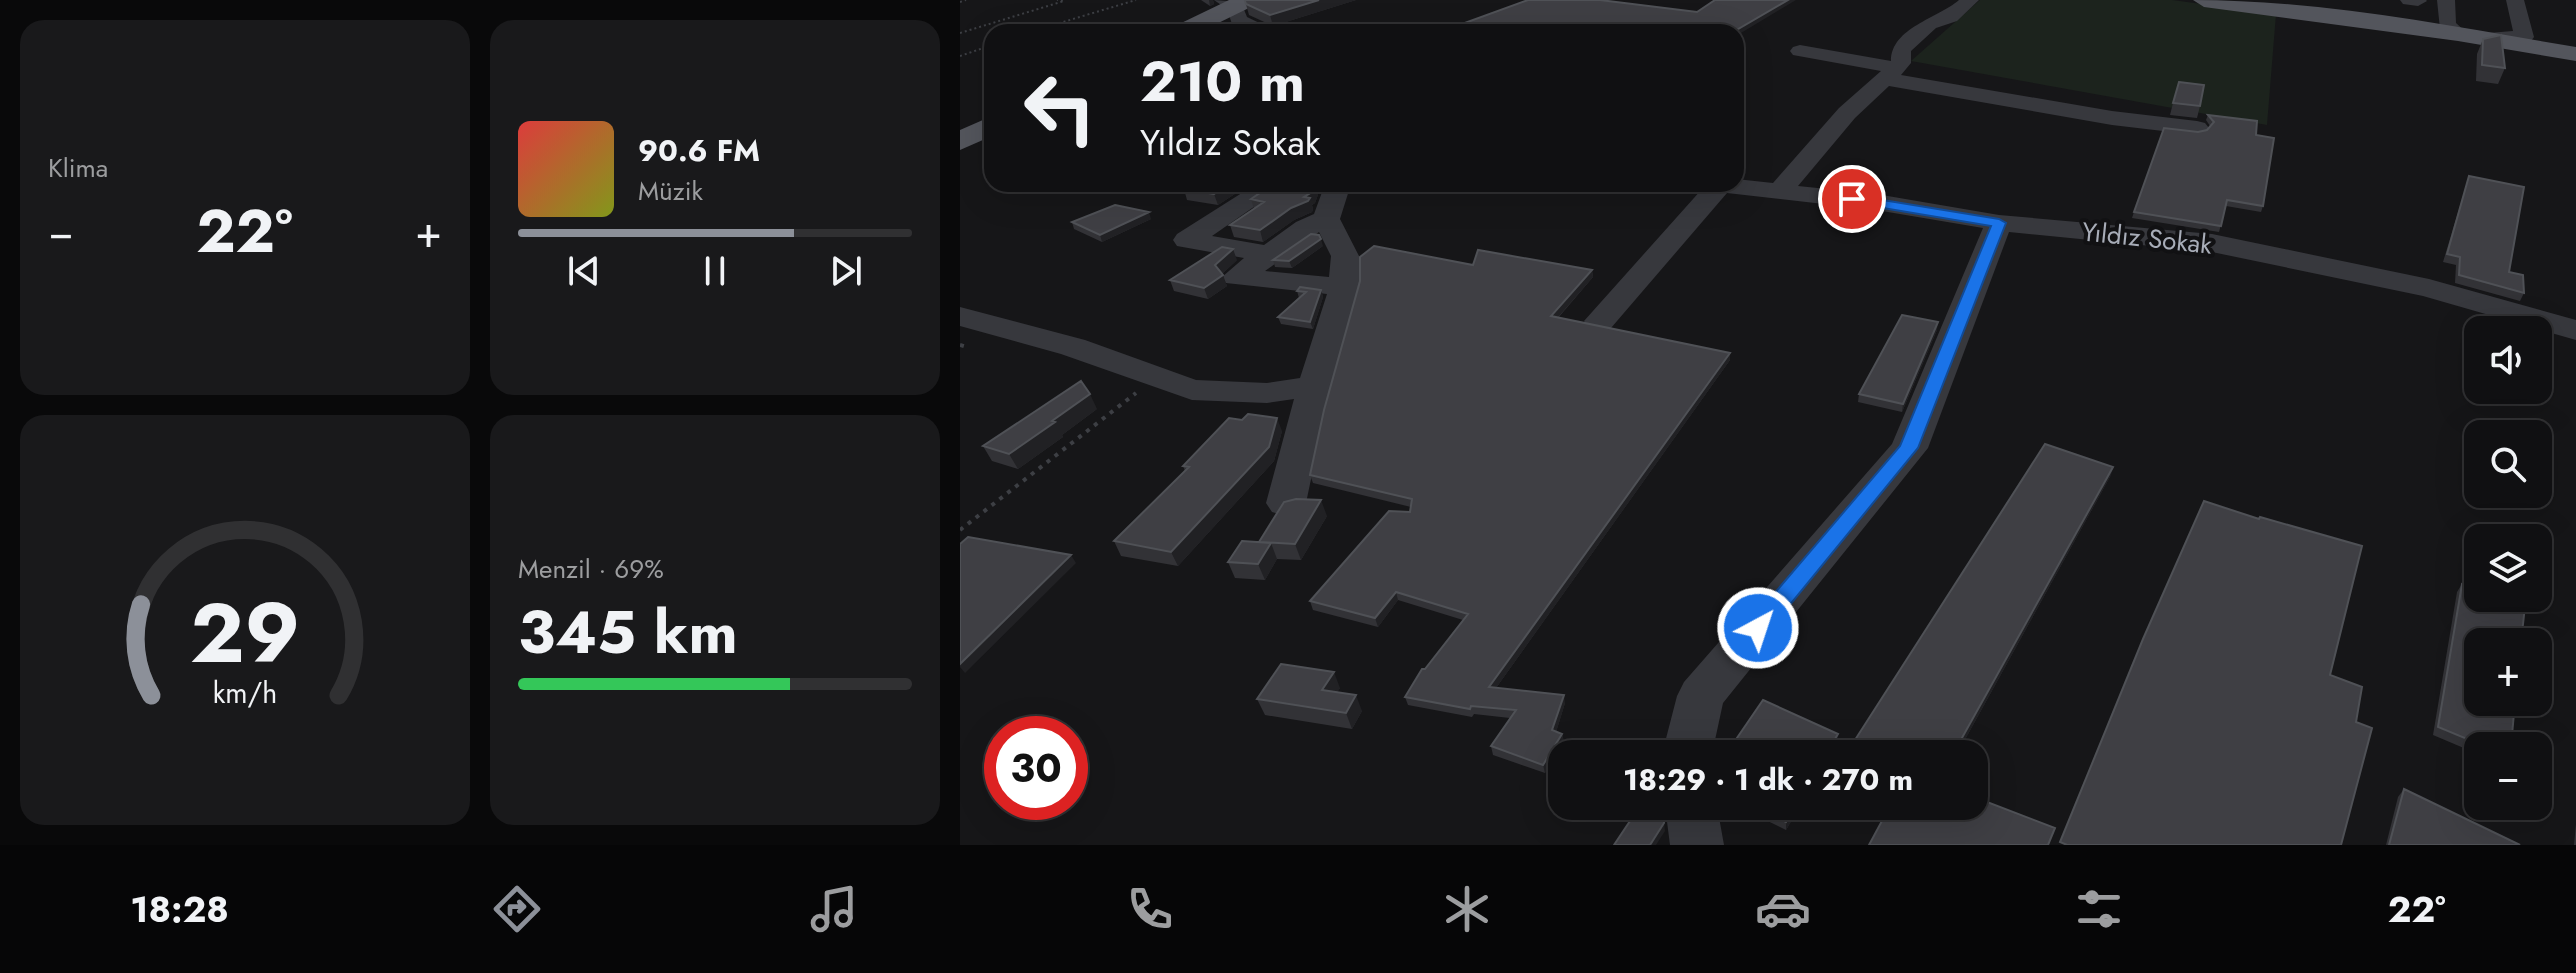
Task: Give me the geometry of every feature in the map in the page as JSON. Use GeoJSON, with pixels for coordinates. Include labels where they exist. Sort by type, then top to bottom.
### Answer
{"type":"FeatureCollection","features":[{"type":"Feature","properties":{"kind":"main road"},"geometry":{"type":"LineString","coordinates":[[2204,0],[2524,37],[2576,46]]}},
{"type":"Feature","properties":{"kind":"main road"},"geometry":{"type":"LineString","coordinates":[[2257,0],[2453,30],[2576,54]]}},
{"type":"Feature","properties":{"kind":"main road"},"geometry":{"type":"LineString","coordinates":[[1196,24],[1239,1]]}},
{"type":"Feature","properties":{"kind":"main road"},"geometry":{"type":"LineString","coordinates":[[960,141],[984,129]]}},
{"type":"Feature","properties":{"kind":"street"},"geometry":{"type":"LineString","coordinates":[[1780,191],[1847,113],[1901,63],[1901,49],[1929,24],[1950,17],[1970,0]]}},
{"type":"Feature","properties":{"kind":"street"},"geometry":{"type":"LineString","coordinates":[[2409,0],[2418,1]]}},
{"type":"Feature","properties":{"kind":"street"},"geometry":{"type":"LineString","coordinates":[[2446,0],[2453,30]]}},
{"type":"Feature","properties":{"kind":"street"},"geometry":{"type":"LineString","coordinates":[[2483,38],[2524,37],[2515,0]]}},
{"type":"Feature","properties":{"kind":"street"},"geometry":{"type":"LineString","coordinates":[[1239,1],[1239,20],[1249,24]]}},
{"type":"Feature","properties":{"kind":"street"},"geometry":{"type":"LineString","coordinates":[[1800,51],[1891,74],[2112,118],[2197,128]]}},
{"type":"Feature","properties":{"kind":"street","name":"Yıldız Sokak"},"geometry":{"type":"LineString","coordinates":[[1744,187],[1876,202],[1999,223],[2212,243],[2429,288],[2576,330]]}},
{"type":"Feature","properties":{"kind":"street"},"geometry":{"type":"LineString","coordinates":[[1262,192],[1187,240],[1269,254]]}},
{"type":"Feature","properties":{"kind":"street"},"geometry":{"type":"LineString","coordinates":[[1286,503],[1344,287],[1345,256],[1326,219],[1335,192]]}},
{"type":"Feature","properties":{"kind":"street"},"geometry":{"type":"LineString","coordinates":[[1600,321],[1714,192]]}},
{"type":"Feature","properties":{"kind":"street"},"geometry":{"type":"LineString","coordinates":[[1326,219],[1306,228],[1237,277],[1344,287]]}},
{"type":"Feature","properties":{"kind":"street"},"geometry":{"type":"LineString","coordinates":[[1690,740],[1701,696],[1909,448],[1999,223]]}},
{"type":"Feature","properties":{"kind":"street"},"geometry":{"type":"LineString","coordinates":[[963,331],[1073,347],[1192,390],[1267,393],[1315,386]]}},
{"type":"Feature","properties":{"kind":"street"},"geometry":{"type":"LineString","coordinates":[[1693,820],[1697,845]]}},
{"type":"Feature","properties":{"kind":"path"},"geometry":{"type":"LineString","coordinates":[[960,2],[966,0]]}},
{"type":"Feature","properties":{"kind":"path"},"geometry":{"type":"LineString","coordinates":[[989,24],[1064,1],[1057,0]]}},
{"type":"Feature","properties":{"kind":"path"},"geometry":{"type":"LineString","coordinates":[[1056,24],[1136,0]]}},
{"type":"Feature","properties":{"kind":"path"},"geometry":{"type":"LineString","coordinates":[[960,33],[984,26]]}},
{"type":"Feature","properties":{"kind":"path"},"geometry":{"type":"LineString","coordinates":[[960,56],[984,48]]}},
{"type":"Feature","properties":{"kind":"path"},"geometry":{"type":"LineString","coordinates":[[960,345],[963,331]]}},
{"type":"Feature","properties":{"kind":"path"},"geometry":{"type":"LineString","coordinates":[[960,530],[1157,377]]}},
{"type":"Feature","properties":{"kind":"shaded area"},"geometry":{"type":"Polygon","coordinates":[[[1980,0],[2172,0],[2276,14],[2267,125],[1911,61],[1980,0]]]}},
{"type":"Feature","properties":{"kind":"building"},"geometry":{"type":"Polygon","coordinates":[[[1246,0],[1319,0],[1270,15],[1246,4],[1246,0]]]}},
{"type":"Feature","properties":{"kind":"building"},"geometry":{"type":"Polygon","coordinates":[[[1528,0],[1600,0],[1697,12],[1715,0],[1788,0],[1744,26],[1462,24],[1528,0]]]}},
{"type":"Feature","properties":{"kind":"building"},"geometry":{"type":"Polygon","coordinates":[[[2501,35],[2505,68],[2482,65],[2483,39],[2501,35]]]}},
{"type":"Feature","properties":{"kind":"building"},"geometry":{"type":"Polygon","coordinates":[[[2179,82],[2204,85],[2200,106],[2173,103],[2179,82]]]}},
{"type":"Feature","properties":{"kind":"building"},"geometry":{"type":"Polygon","coordinates":[[[2208,115],[2257,121],[2256,135],[2274,138],[2263,206],[2227,200],[2221,226],[2134,212],[2164,128],[2198,132],[2207,130],[2214,122],[2208,115]]]}},
{"type":"Feature","properties":{"kind":"building"},"geometry":{"type":"Polygon","coordinates":[[[2469,176],[2524,187],[2509,272],[2523,275],[2524,293],[2459,275],[2460,257],[2447,254],[2469,176]]]}},
{"type":"Feature","properties":{"kind":"building"},"geometry":{"type":"Polygon","coordinates":[[[1261,192],[1312,192],[1304,197],[1310,198],[1308,201],[1291,208],[1260,230],[1230,225],[1264,202],[1251,199],[1261,192]]]}},
{"type":"Feature","properties":{"kind":"building"},"geometry":{"type":"Polygon","coordinates":[[[1115,205],[1149,212],[1100,235],[1072,222],[1115,205]]]}},
{"type":"Feature","properties":{"kind":"building"},"geometry":{"type":"Polygon","coordinates":[[[1311,234],[1319,235],[1321,239],[1289,261],[1273,260],[1311,234]]]}},
{"type":"Feature","properties":{"kind":"building"},"geometry":{"type":"Polygon","coordinates":[[[1374,246],[1473,265],[1478,250],[1592,270],[1551,316],[1730,353],[1489,687],[1564,695],[1552,730],[1562,734],[1558,740],[1548,740],[1548,757],[1543,765],[1491,746],[1516,710],[1471,706],[1470,709],[1405,697],[1422,669],[1468,614],[1396,592],[1375,618],[1310,601],[1389,511],[1410,512],[1412,499],[1310,475],[1324,410],[1360,281],[1360,257],[1374,246]]]}},
{"type":"Feature","properties":{"kind":"building"},"geometry":{"type":"Polygon","coordinates":[[[1222,247],[1233,249],[1215,265],[1223,275],[1204,288],[1170,280],[1222,247]]]}},
{"type":"Feature","properties":{"kind":"building"},"geometry":{"type":"Polygon","coordinates":[[[1300,287],[1321,290],[1310,322],[1278,317],[1306,292],[1297,291],[1300,287]]]}},
{"type":"Feature","properties":{"kind":"building"},"geometry":{"type":"Polygon","coordinates":[[[1902,315],[1938,322],[1903,404],[1859,394],[1902,315]]]}},
{"type":"Feature","properties":{"kind":"building"},"geometry":{"type":"Polygon","coordinates":[[[1081,381],[1090,394],[1009,454],[983,446],[1081,381]]]}},
{"type":"Feature","properties":{"kind":"building"},"geometry":{"type":"Polygon","coordinates":[[[1248,414],[1277,418],[1269,447],[1171,552],[1114,541],[1189,467],[1183,466],[1229,418],[1242,420],[1248,414]]]}},
{"type":"Feature","properties":{"kind":"building"},"geometry":{"type":"Polygon","coordinates":[[[2045,444],[2113,467],[1961,740],[1855,740],[2045,444]]]}},
{"type":"Feature","properties":{"kind":"building"},"geometry":{"type":"Polygon","coordinates":[[[1321,500],[1295,544],[1259,542],[1284,502],[1321,500]]]}},
{"type":"Feature","properties":{"kind":"building"},"geometry":{"type":"Polygon","coordinates":[[[2204,501],[2362,546],[2330,675],[2362,687],[2356,722],[2372,728],[2341,845],[2067,845],[2060,842],[2143,639],[2204,501]]]}},
{"type":"Feature","properties":{"kind":"building"},"geometry":{"type":"Polygon","coordinates":[[[968,537],[1071,555],[960,664],[960,544],[968,537]]]}},
{"type":"Feature","properties":{"kind":"building"},"geometry":{"type":"Polygon","coordinates":[[[1242,541],[1271,543],[1258,564],[1228,562],[1242,541]]]}},
{"type":"Feature","properties":{"kind":"building"},"geometry":{"type":"Polygon","coordinates":[[[2462,584],[2464,612],[2524,612],[2523,628],[2464,628],[2464,716],[2514,716],[2512,732],[2464,732],[2464,738],[2438,727],[2462,584]]]}},
{"type":"Feature","properties":{"kind":"building"},"geometry":{"type":"Polygon","coordinates":[[[1281,664],[1334,672],[1322,690],[1356,695],[1346,713],[1257,699],[1281,664]]]}},
{"type":"Feature","properties":{"kind":"building"},"geometry":{"type":"Polygon","coordinates":[[[1763,700],[1838,734],[1834,740],[1736,740],[1763,700]]]}},
{"type":"Feature","properties":{"kind":"building"},"geometry":{"type":"Polygon","coordinates":[[[2404,789],[2520,845],[2389,845],[2404,789]]]}},
{"type":"Feature","properties":{"kind":"building"},"geometry":{"type":"Polygon","coordinates":[[[1988,802],[2055,828],[2048,845],[1869,845],[1882,820],[1988,820],[1988,802]]]}},
{"type":"Feature","properties":{"kind":"building"},"geometry":{"type":"Polygon","coordinates":[[[1631,820],[1664,820],[1650,845],[1614,845],[1631,820]]]}},
{"type":"Feature","properties":{"kind":"route"},"geometry":{"type":"LineString","coordinates":[[1758,628],[1909,448],[1999,223],[1852,199]]}}]}
